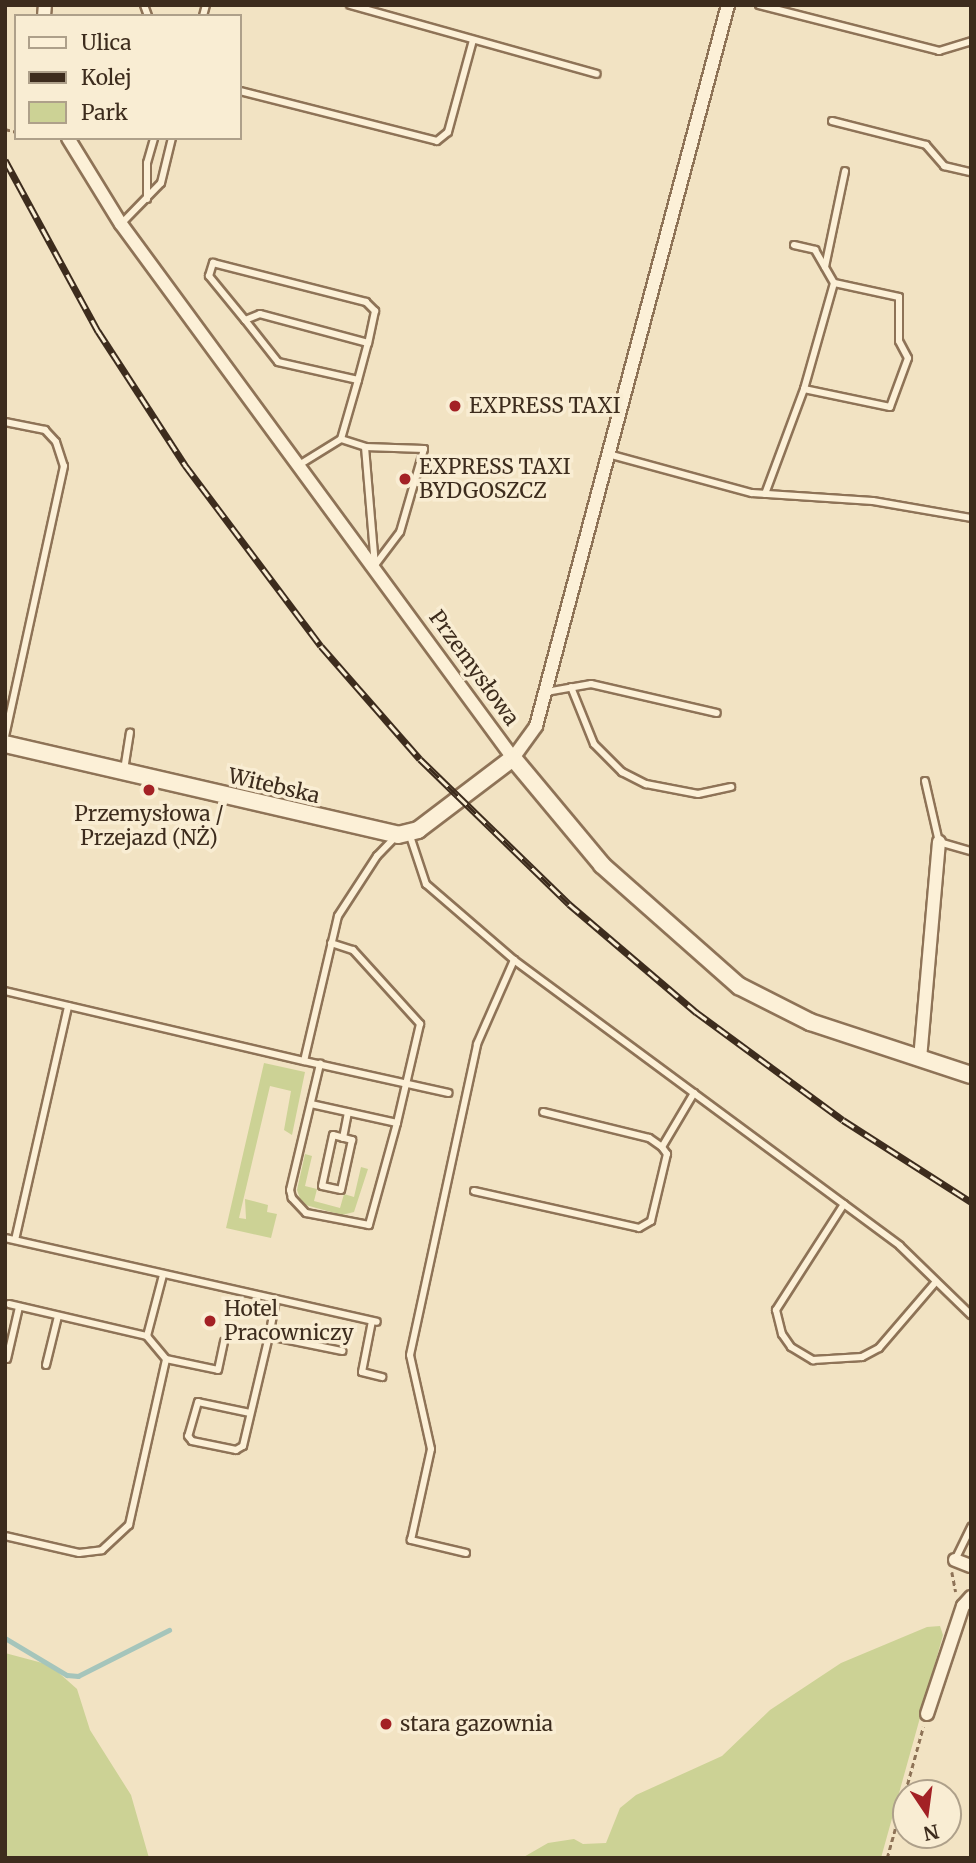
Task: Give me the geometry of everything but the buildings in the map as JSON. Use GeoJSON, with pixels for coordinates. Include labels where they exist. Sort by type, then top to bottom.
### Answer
{"type":"FeatureCollection","features":[{"type":"Feature","properties":{"kind":"street"},"geometry":{"type":"LineString","coordinates":[[403,834],[513,758],[533,735],[728,5]]}},
{"type":"Feature","properties":{"kind":"street","name":"Przemysłowa"},"geometry":{"type":"LineString","coordinates":[[69,140],[121,224],[375,565],[513,758],[602,865],[739,986],[810,1023],[971,1075]]}},
{"type":"Feature","properties":{"kind":"street","name":"Witebska"},"geometry":{"type":"LineString","coordinates":[[5,744],[403,834]]}},
{"type":"Feature","properties":{"kind":"street"},"geometry":{"type":"LineString","coordinates":[[920,1059],[938,895],[939,842]]}},
{"type":"Feature","properties":{"kind":"street"},"geometry":{"type":"LineString","coordinates":[[955,1560],[971,1566]]}},
{"type":"Feature","properties":{"kind":"street"},"geometry":{"type":"LineString","coordinates":[[927,1714],[967,1601]]}},
{"type":"Feature","properties":{"kind":"lane"},"geometry":{"type":"LineString","coordinates":[[350,5],[597,74]]}},
{"type":"Feature","properties":{"kind":"lane"},"geometry":{"type":"LineString","coordinates":[[759,5],[939,51],[971,41]]}},
{"type":"Feature","properties":{"kind":"lane"},"geometry":{"type":"LineString","coordinates":[[242,92],[437,141],[448,132],[473,40]]}},
{"type":"Feature","properties":{"kind":"lane"},"geometry":{"type":"LineString","coordinates":[[832,121],[926,145],[944,166],[971,172]]}},
{"type":"Feature","properties":{"kind":"lane"},"geometry":{"type":"LineString","coordinates":[[147,199],[146,171],[153,140]]}},
{"type":"Feature","properties":{"kind":"lane"},"geometry":{"type":"LineString","coordinates":[[121,224],[161,183],[172,140]]}},
{"type":"Feature","properties":{"kind":"lane"},"geometry":{"type":"LineString","coordinates":[[825,267],[845,171]]}},
{"type":"Feature","properties":{"kind":"lane"},"geometry":{"type":"LineString","coordinates":[[765,494],[804,389],[834,283],[816,250],[794,245]]}},
{"type":"Feature","properties":{"kind":"lane"},"geometry":{"type":"LineString","coordinates":[[299,465],[341,439],[358,380],[376,312],[366,302],[213,263],[209,276],[278,362],[358,380]]}},
{"type":"Feature","properties":{"kind":"lane"},"geometry":{"type":"LineString","coordinates":[[804,389],[890,407],[908,358],[899,341],[899,297],[834,283]]}},
{"type":"Feature","properties":{"kind":"lane"},"geometry":{"type":"LineString","coordinates":[[245,320],[260,314],[368,343]]}},
{"type":"Feature","properties":{"kind":"lane"},"geometry":{"type":"LineString","coordinates":[[5,422],[45,430],[56,442],[64,466],[5,737]]}},
{"type":"Feature","properties":{"kind":"lane"},"geometry":{"type":"LineString","coordinates":[[341,439],[365,447],[424,449],[400,533],[375,565]]}},
{"type":"Feature","properties":{"kind":"lane"},"geometry":{"type":"LineString","coordinates":[[365,447],[375,565]]}},
{"type":"Feature","properties":{"kind":"lane"},"geometry":{"type":"LineString","coordinates":[[608,454],[765,494],[873,501],[971,518]]}},
{"type":"Feature","properties":{"kind":"lane"},"geometry":{"type":"LineString","coordinates":[[545,692],[591,684],[716,713]]}},
{"type":"Feature","properties":{"kind":"lane"},"geometry":{"type":"LineString","coordinates":[[570,687],[594,744],[622,772],[646,784],[698,794],[731,787]]}},
{"type":"Feature","properties":{"kind":"lane"},"geometry":{"type":"LineString","coordinates":[[123,772],[130,732]]}},
{"type":"Feature","properties":{"kind":"lane"},"geometry":{"type":"LineString","coordinates":[[925,781],[939,842],[971,850]]}},
{"type":"Feature","properties":{"kind":"lane"},"geometry":{"type":"LineString","coordinates":[[304,1061],[331,943],[345,904],[377,856],[403,834],[426,884],[514,960],[900,1246],[935,1283],[971,1315]]}},
{"type":"Feature","properties":{"kind":"lane"},"geometry":{"type":"LineString","coordinates":[[320,1064],[290,1191],[295,1205],[306,1213],[364,1226],[372,1223],[420,1024],[353,950],[331,943]]}},
{"type":"Feature","properties":{"kind":"lane"},"geometry":{"type":"LineString","coordinates":[[466,1553],[411,1540],[432,1449],[410,1354],[477,1044],[514,960]]}},
{"type":"Feature","properties":{"kind":"lane"},"geometry":{"type":"LineString","coordinates":[[5,991],[448,1093]]}},
{"type":"Feature","properties":{"kind":"lane"},"geometry":{"type":"LineString","coordinates":[[15,1240],[68,1006]]}},
{"type":"Feature","properties":{"kind":"lane"},"geometry":{"type":"LineString","coordinates":[[662,1147],[694,1093]]}},
{"type":"Feature","properties":{"kind":"lane"},"geometry":{"type":"LineString","coordinates":[[311,1104],[397,1123]]}},
{"type":"Feature","properties":{"kind":"lane"},"geometry":{"type":"LineString","coordinates":[[343,1138],[348,1112]]}},
{"type":"Feature","properties":{"kind":"lane"},"geometry":{"type":"LineString","coordinates":[[474,1191],[644,1227],[651,1221],[667,1154],[662,1147],[649,1138],[543,1112]]}},
{"type":"Feature","properties":{"kind":"lane"},"geometry":{"type":"LineString","coordinates":[[333,1135],[343,1138],[352,1140],[341,1190],[321,1186],[333,1135]]}},
{"type":"Feature","properties":{"kind":"lane"},"geometry":{"type":"LineString","coordinates":[[844,1204],[776,1310],[782,1334],[791,1347],[813,1360],[862,1357],[879,1348],[935,1283]]}},
{"type":"Feature","properties":{"kind":"lane"},"geometry":{"type":"LineString","coordinates":[[5,1238],[374,1322],[362,1372],[382,1377]]}},
{"type":"Feature","properties":{"kind":"lane"},"geometry":{"type":"LineString","coordinates":[[147,1336],[163,1275]]}},
{"type":"Feature","properties":{"kind":"lane"},"geometry":{"type":"LineString","coordinates":[[250,1413],[198,1402],[188,1436],[192,1441],[236,1450],[243,1446],[276,1300]]}},
{"type":"Feature","properties":{"kind":"lane"},"geometry":{"type":"LineString","coordinates":[[9,1304],[147,1336],[166,1359],[218,1370],[224,1342]]}},
{"type":"Feature","properties":{"kind":"lane"},"geometry":{"type":"LineString","coordinates":[[7,1359],[19,1307]]}},
{"type":"Feature","properties":{"kind":"lane"},"geometry":{"type":"LineString","coordinates":[[46,1365],[58,1316]]}},
{"type":"Feature","properties":{"kind":"lane"},"geometry":{"type":"LineString","coordinates":[[269,1336],[342,1351]]}},
{"type":"Feature","properties":{"kind":"lane"},"geometry":{"type":"LineString","coordinates":[[5,1536],[79,1553],[102,1550],[119,1538],[129,1525],[166,1359]]}},
{"type":"Feature","properties":{"kind":"lane"},"geometry":{"type":"LineString","coordinates":[[955,1560],[971,1527]]}},
{"type":"Feature","properties":{"kind":"path"},"geometry":{"type":"LineString","coordinates":[[955,1560],[950,1579],[967,1601]]}},
{"type":"Feature","properties":{"kind":"path"},"geometry":{"type":"LineString","coordinates":[[887,1858],[927,1714]]}},
{"type":"Feature","properties":{"kind":"green space"},"geometry":{"type":"Polygon","coordinates":[[[264,1063],[305,1072],[292,1135],[284,1130],[291,1091],[270,1086],[239,1218],[246,1219],[245,1199],[268,1205],[267,1212],[277,1214],[271,1238],[226,1228],[264,1063]]]}},
{"type":"Feature","properties":{"kind":"green space"},"geometry":{"type":"Polygon","coordinates":[[[305,1154],[312,1156],[305,1186],[317,1189],[314,1201],[340,1208],[344,1194],[354,1197],[361,1167],[368,1169],[354,1212],[342,1215],[302,1204],[297,1190],[305,1154]]]}},
{"type":"Feature","properties":{"kind":"green space"},"geometry":{"type":"Polygon","coordinates":[[[940,1626],[943,1635],[903,1779],[892,1779],[892,1818],[881,1858],[522,1858],[548,1843],[574,1839],[583,1844],[606,1843],[620,1808],[636,1795],[722,1756],[770,1710],[841,1663],[927,1627],[940,1626]]]}},
{"type":"Feature","properties":{"kind":"green space"},"geometry":{"type":"Polygon","coordinates":[[[5,1653],[50,1665],[77,1689],[90,1730],[131,1795],[149,1858],[5,1858],[5,1653]]]}},
{"type":"Feature","properties":{"kind":"waterway"},"geometry":{"type":"LineString","coordinates":[[5,1638],[67,1675],[78,1676],[169,1630]]}},
{"type":"Feature","properties":{"kind":"railway"},"geometry":{"type":"LineString","coordinates":[[5,160],[98,331],[185,465],[321,646],[420,759],[569,904],[696,1012],[843,1120],[971,1202]]}},
{"type":"Feature","properties":{"kind":"place","name":"EXPRESS TAXI"},"geometry":{"type":"Point","coordinates":[455,406]}},
{"type":"Feature","properties":{"kind":"place","name":"EXPRESS TAXI BYDGOSZCZ"},"geometry":{"type":"Point","coordinates":[405,479]}},
{"type":"Feature","properties":{"kind":"place","name":"Przemysłowa / Przejazd (NŻ)"},"geometry":{"type":"Point","coordinates":[149,790]}},
{"type":"Feature","properties":{"kind":"place","name":"Hotel Pracowniczy"},"geometry":{"type":"Point","coordinates":[210,1321]}},
{"type":"Feature","properties":{"kind":"place","name":"stara gazownia"},"geometry":{"type":"Point","coordinates":[386,1724]}}]}
